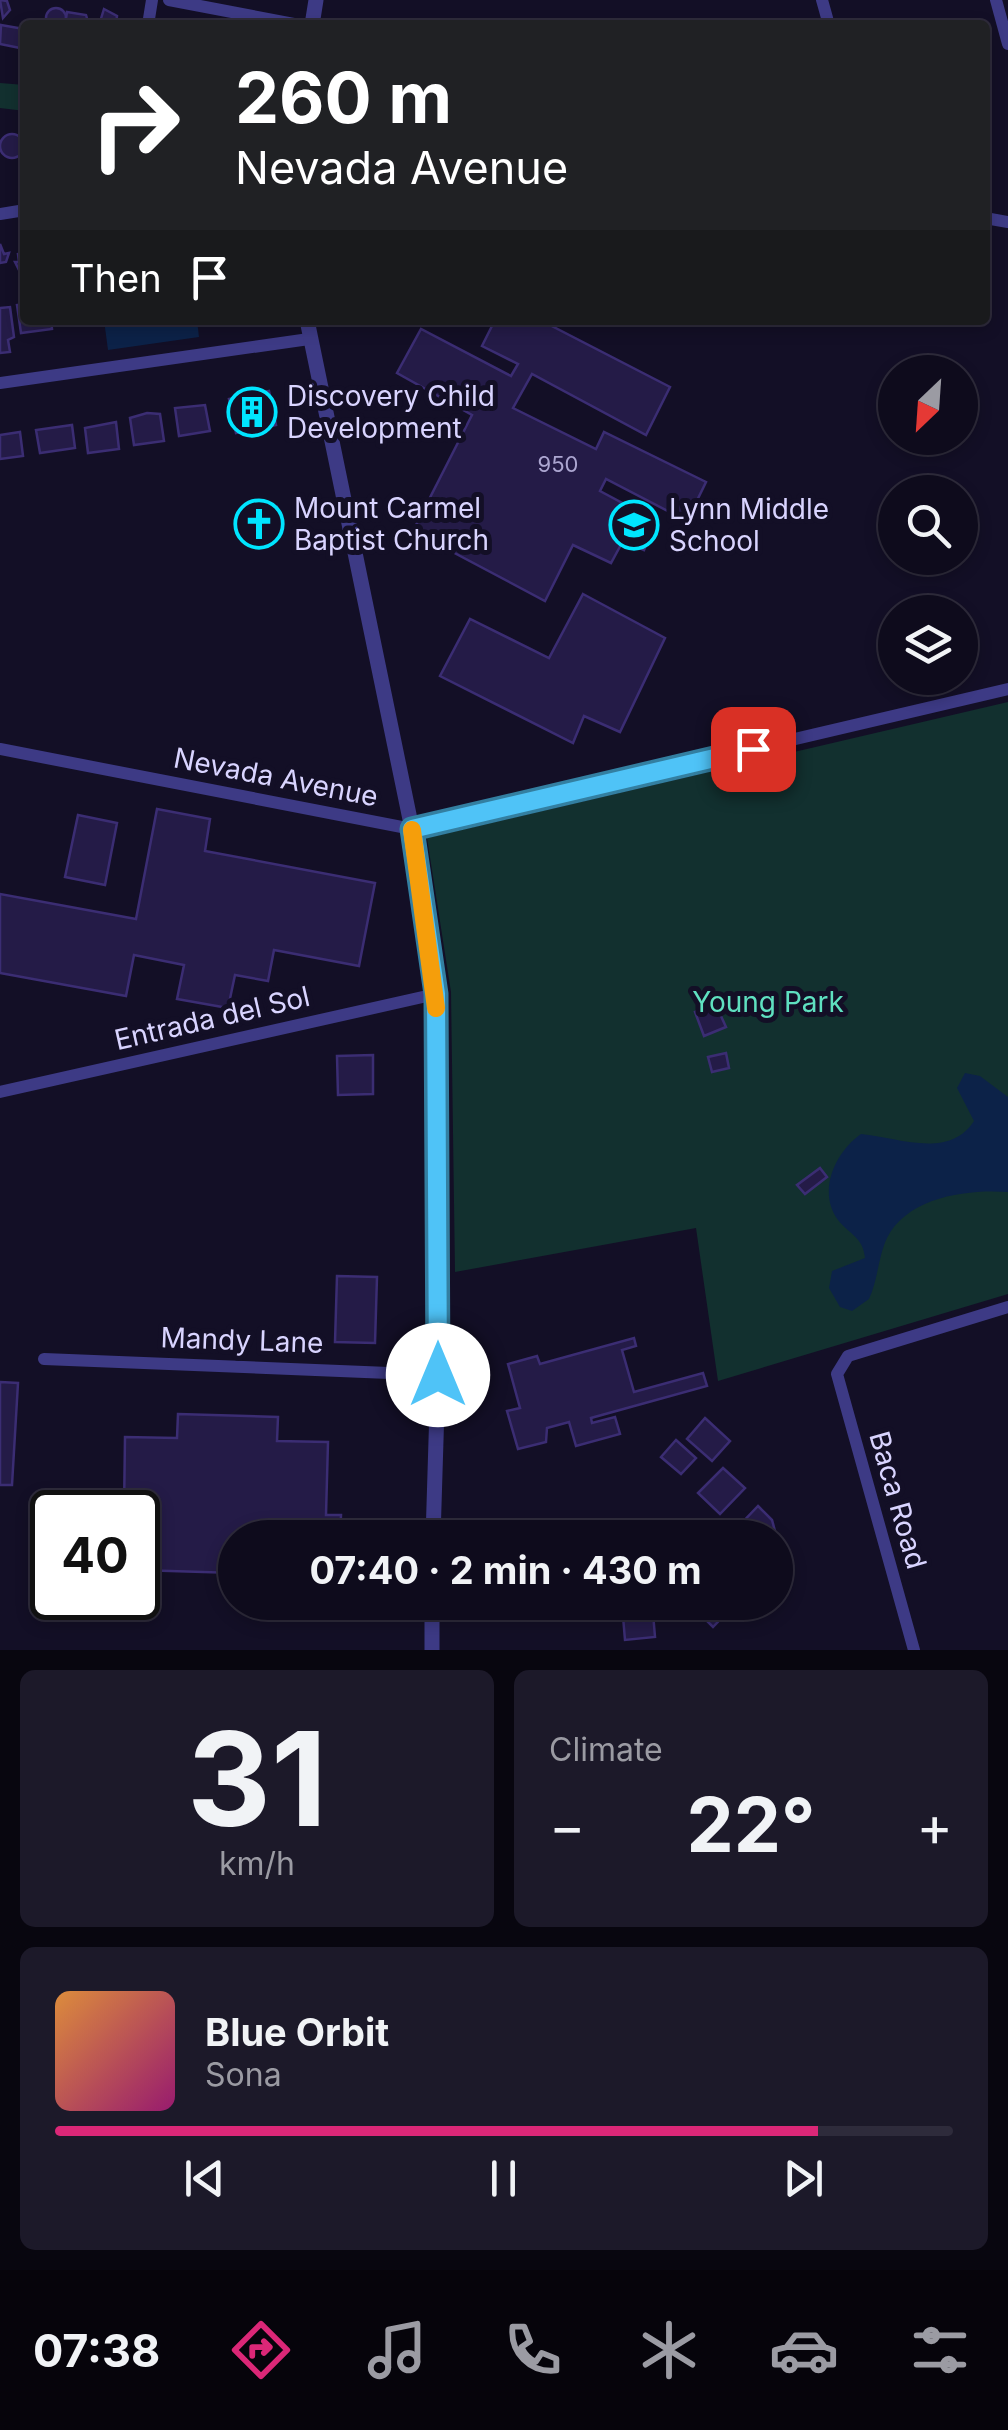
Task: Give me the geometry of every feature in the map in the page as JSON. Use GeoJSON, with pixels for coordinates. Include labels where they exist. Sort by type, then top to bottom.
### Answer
{"type":"FeatureCollection","features":[{"type":"Feature","properties":{"kind":"street"},"geometry":{"type":"LineString","coordinates":[[169,0],[273,20]]}},
{"type":"Feature","properties":{"kind":"street"},"geometry":{"type":"LineString","coordinates":[[996,0],[1008,44]]}},
{"type":"Feature","properties":{"kind":"street"},"geometry":{"type":"LineString","coordinates":[[308,325],[412,829],[436,994],[438,1375],[434,1520]]}},
{"type":"Feature","properties":{"kind":"street"},"geometry":{"type":"LineString","coordinates":[[0,383],[309,338]]}},
{"type":"Feature","properties":{"kind":"street","name":"Nevada Avenue"},"geometry":{"type":"LineString","coordinates":[[0,749],[412,829],[1008,689]]}},
{"type":"Feature","properties":{"kind":"street","name":"Entrada del Sol"},"geometry":{"type":"LineString","coordinates":[[0,1092],[436,994]]}},
{"type":"Feature","properties":{"kind":"street","name":"Baca Road"},"geometry":{"type":"LineString","coordinates":[[914,1650],[837,1374],[848,1356],[1008,1307]]}},
{"type":"Feature","properties":{"kind":"street","name":"Mandy Lane"},"geometry":{"type":"LineString","coordinates":[[44,1359],[438,1375]]}},
{"type":"Feature","properties":{"kind":"street"},"geometry":{"type":"LineString","coordinates":[[432,1620],[432,1650]]}},
{"type":"Feature","properties":{"kind":"green space"},"geometry":{"type":"Polygon","coordinates":[[[0,83],[20,85],[20,110],[0,108],[0,83]]]}},
{"type":"Feature","properties":{"kind":"green space","name":"Young Park"},"geometry":{"type":"Polygon","coordinates":[[[1008,702],[1008,1294],[718,1381],[696,1228],[455,1272],[451,992],[427,838],[1008,702]]]}},
{"type":"Feature","properties":{"kind":"water"},"geometry":{"type":"Polygon","coordinates":[[[105,325],[198,325],[199,337],[108,350],[105,325]]]}},
{"type":"Feature","properties":{"kind":"water"},"geometry":{"type":"Polygon","coordinates":[[[965,1073],[980,1076],[1008,1097],[1008,1192],[958,1194],[909,1213],[887,1238],[869,1299],[852,1311],[840,1307],[829,1288],[832,1271],[865,1258],[859,1241],[832,1209],[829,1185],[837,1162],[861,1134],[937,1143],[963,1133],[974,1121],[957,1088],[965,1073]]]}},
{"type":"Feature","properties":{"kind":"building"},"geometry":{"type":"Polygon","coordinates":[[[0,0],[7,1],[10,10],[3,18],[0,0]]]}},
{"type":"Feature","properties":{"kind":"building"},"geometry":{"type":"Polygon","coordinates":[[[104,9],[117,16],[117,20],[101,20],[104,9]]]}},
{"type":"Feature","properties":{"kind":"building"},"geometry":{"type":"Polygon","coordinates":[[[49,11],[63,11],[65,20],[47,20],[49,11]]]}},
{"type":"Feature","properties":{"kind":"building"},"geometry":{"type":"Polygon","coordinates":[[[67,12],[86,15],[88,20],[66,20],[67,12]]]}},
{"type":"Feature","properties":{"kind":"building"},"geometry":{"type":"Polygon","coordinates":[[[1,25],[20,28],[20,48],[0,44],[1,25]]]}},
{"type":"Feature","properties":{"kind":"building"},"geometry":{"type":"Polygon","coordinates":[[[17,135],[20,156],[3,155],[3,137],[17,135]]]}},
{"type":"Feature","properties":{"kind":"building"},"geometry":{"type":"Polygon","coordinates":[[[0,244],[4,254],[9,253],[6,262],[0,263],[0,244]]]}},
{"type":"Feature","properties":{"kind":"building"},"geometry":{"type":"Polygon","coordinates":[[[17,305],[20,305],[20,325],[52,325],[52,329],[21,333],[17,305]]]}},
{"type":"Feature","properties":{"kind":"building"},"geometry":{"type":"Polygon","coordinates":[[[10,307],[14,337],[8,340],[10,352],[0,353],[0,308],[10,307]]]}},
{"type":"Feature","properties":{"kind":"building"},"geometry":{"type":"Polygon","coordinates":[[[492,325],[550,325],[670,387],[646,435],[532,374],[513,408],[596,449],[604,432],[706,482],[687,521],[606,479],[600,491],[656,521],[644,550],[623,541],[611,563],[573,545],[545,601],[413,531],[472,415],[397,373],[421,329],[511,376],[518,364],[482,346],[492,325]]]}},
{"type":"Feature","properties":{"kind":"building","name":"Discovery Child Development"},"geometry":{"type":"Polygon","coordinates":[[[269,391],[276,425],[236,433],[229,399],[269,391]]]}},
{"type":"Feature","properties":{"kind":"building"},"geometry":{"type":"Polygon","coordinates":[[[205,405],[210,431],[179,436],[175,408],[205,405]]]}},
{"type":"Feature","properties":{"kind":"building"},"geometry":{"type":"Polygon","coordinates":[[[160,414],[164,441],[134,445],[130,418],[160,414]]]}},
{"type":"Feature","properties":{"kind":"building"},"geometry":{"type":"Polygon","coordinates":[[[116,422],[119,449],[88,453],[85,428],[116,422]]]}},
{"type":"Feature","properties":{"kind":"building"},"geometry":{"type":"Polygon","coordinates":[[[72,425],[75,448],[40,453],[36,430],[72,425]]]}},
{"type":"Feature","properties":{"kind":"building"},"geometry":{"type":"Polygon","coordinates":[[[20,432],[23,456],[0,459],[0,435],[20,432]]]}},
{"type":"Feature","properties":{"kind":"building","name":"Mount Carmel Baptist Church"},"geometry":{"type":"Polygon","coordinates":[[[277,507],[282,532],[242,540],[237,515],[277,507]]]}},
{"type":"Feature","properties":{"kind":"building"},"geometry":{"type":"Polygon","coordinates":[[[583,594],[665,638],[620,732],[584,716],[573,743],[440,676],[470,619],[549,658],[583,594]]]}},
{"type":"Feature","properties":{"kind":"building"},"geometry":{"type":"Polygon","coordinates":[[[157,809],[210,819],[205,851],[375,883],[359,966],[274,950],[268,981],[235,975],[228,1008],[177,999],[184,965],[134,955],[126,996],[0,973],[0,894],[136,919],[157,809]]]}},
{"type":"Feature","properties":{"kind":"building"},"geometry":{"type":"Polygon","coordinates":[[[78,815],[117,823],[105,885],[65,877],[78,815]]]}},
{"type":"Feature","properties":{"kind":"building"},"geometry":{"type":"Polygon","coordinates":[[[715,1003],[726,1027],[704,1036],[695,1012],[715,1003]]]}},
{"type":"Feature","properties":{"kind":"building"},"geometry":{"type":"Polygon","coordinates":[[[726,1053],[729,1068],[712,1072],[708,1057],[726,1053]]]}},
{"type":"Feature","properties":{"kind":"building"},"geometry":{"type":"Polygon","coordinates":[[[373,1055],[373,1094],[338,1095],[337,1056],[373,1055]]]}},
{"type":"Feature","properties":{"kind":"building"},"geometry":{"type":"Polygon","coordinates":[[[820,1168],[827,1177],[805,1194],[797,1185],[820,1168]]]}},
{"type":"Feature","properties":{"kind":"building"},"geometry":{"type":"Polygon","coordinates":[[[337,1276],[377,1277],[375,1343],[335,1342],[337,1276]]]}},
{"type":"Feature","properties":{"kind":"building"},"geometry":{"type":"Polygon","coordinates":[[[634,1338],[636,1346],[622,1350],[634,1392],[703,1373],[707,1386],[591,1418],[592,1423],[615,1417],[620,1434],[576,1446],[569,1422],[547,1428],[546,1442],[518,1449],[507,1411],[520,1408],[508,1364],[537,1356],[540,1364],[634,1338]]]}},
{"type":"Feature","properties":{"kind":"building"},"geometry":{"type":"Polygon","coordinates":[[[0,1382],[18,1383],[12,1485],[0,1485],[0,1382]]]}},
{"type":"Feature","properties":{"kind":"building"},"geometry":{"type":"Polygon","coordinates":[[[178,1414],[278,1417],[277,1441],[328,1442],[326,1515],[341,1515],[341,1520],[218,1520],[218,1572],[160,1571],[160,1490],[124,1490],[125,1437],[177,1438],[178,1414]]]}},
{"type":"Feature","properties":{"kind":"building"},"geometry":{"type":"Polygon","coordinates":[[[705,1418],[730,1441],[712,1461],[687,1439],[705,1418]]]}},
{"type":"Feature","properties":{"kind":"building"},"geometry":{"type":"Polygon","coordinates":[[[676,1440],[696,1458],[681,1474],[661,1457],[676,1440]]]}},
{"type":"Feature","properties":{"kind":"building"},"geometry":{"type":"Polygon","coordinates":[[[723,1468],[745,1488],[720,1514],[698,1493],[723,1468]]]}},
{"type":"Feature","properties":{"kind":"building"},"geometry":{"type":"Polygon","coordinates":[[[758,1506],[772,1520],[745,1520],[758,1506]]]}},
{"type":"Feature","properties":{"kind":"building"},"geometry":{"type":"Polygon","coordinates":[[[623,1620],[654,1620],[655,1637],[625,1640],[623,1620]]]}},
{"type":"Feature","properties":{"kind":"slow traffic"},"geometry":{"type":"LineString","coordinates":[[412,830],[436,1008]]}},
{"type":"Feature","properties":{"kind":"place","name":"Discovery Child Development"},"geometry":{"type":"Point","coordinates":[252,412]}},
{"type":"Feature","properties":{"kind":"place","name":"Mount Carmel Baptist Church"},"geometry":{"type":"Point","coordinates":[259,524]}},
{"type":"Feature","properties":{"kind":"place","name":"Lynn Middle School"},"geometry":{"type":"Point","coordinates":[634,525]}},
{"type":"Feature","properties":{"kind":"route"},"geometry":{"type":"LineString","coordinates":[[438,1375],[436,994],[412,829],[753,749]]}}]}
